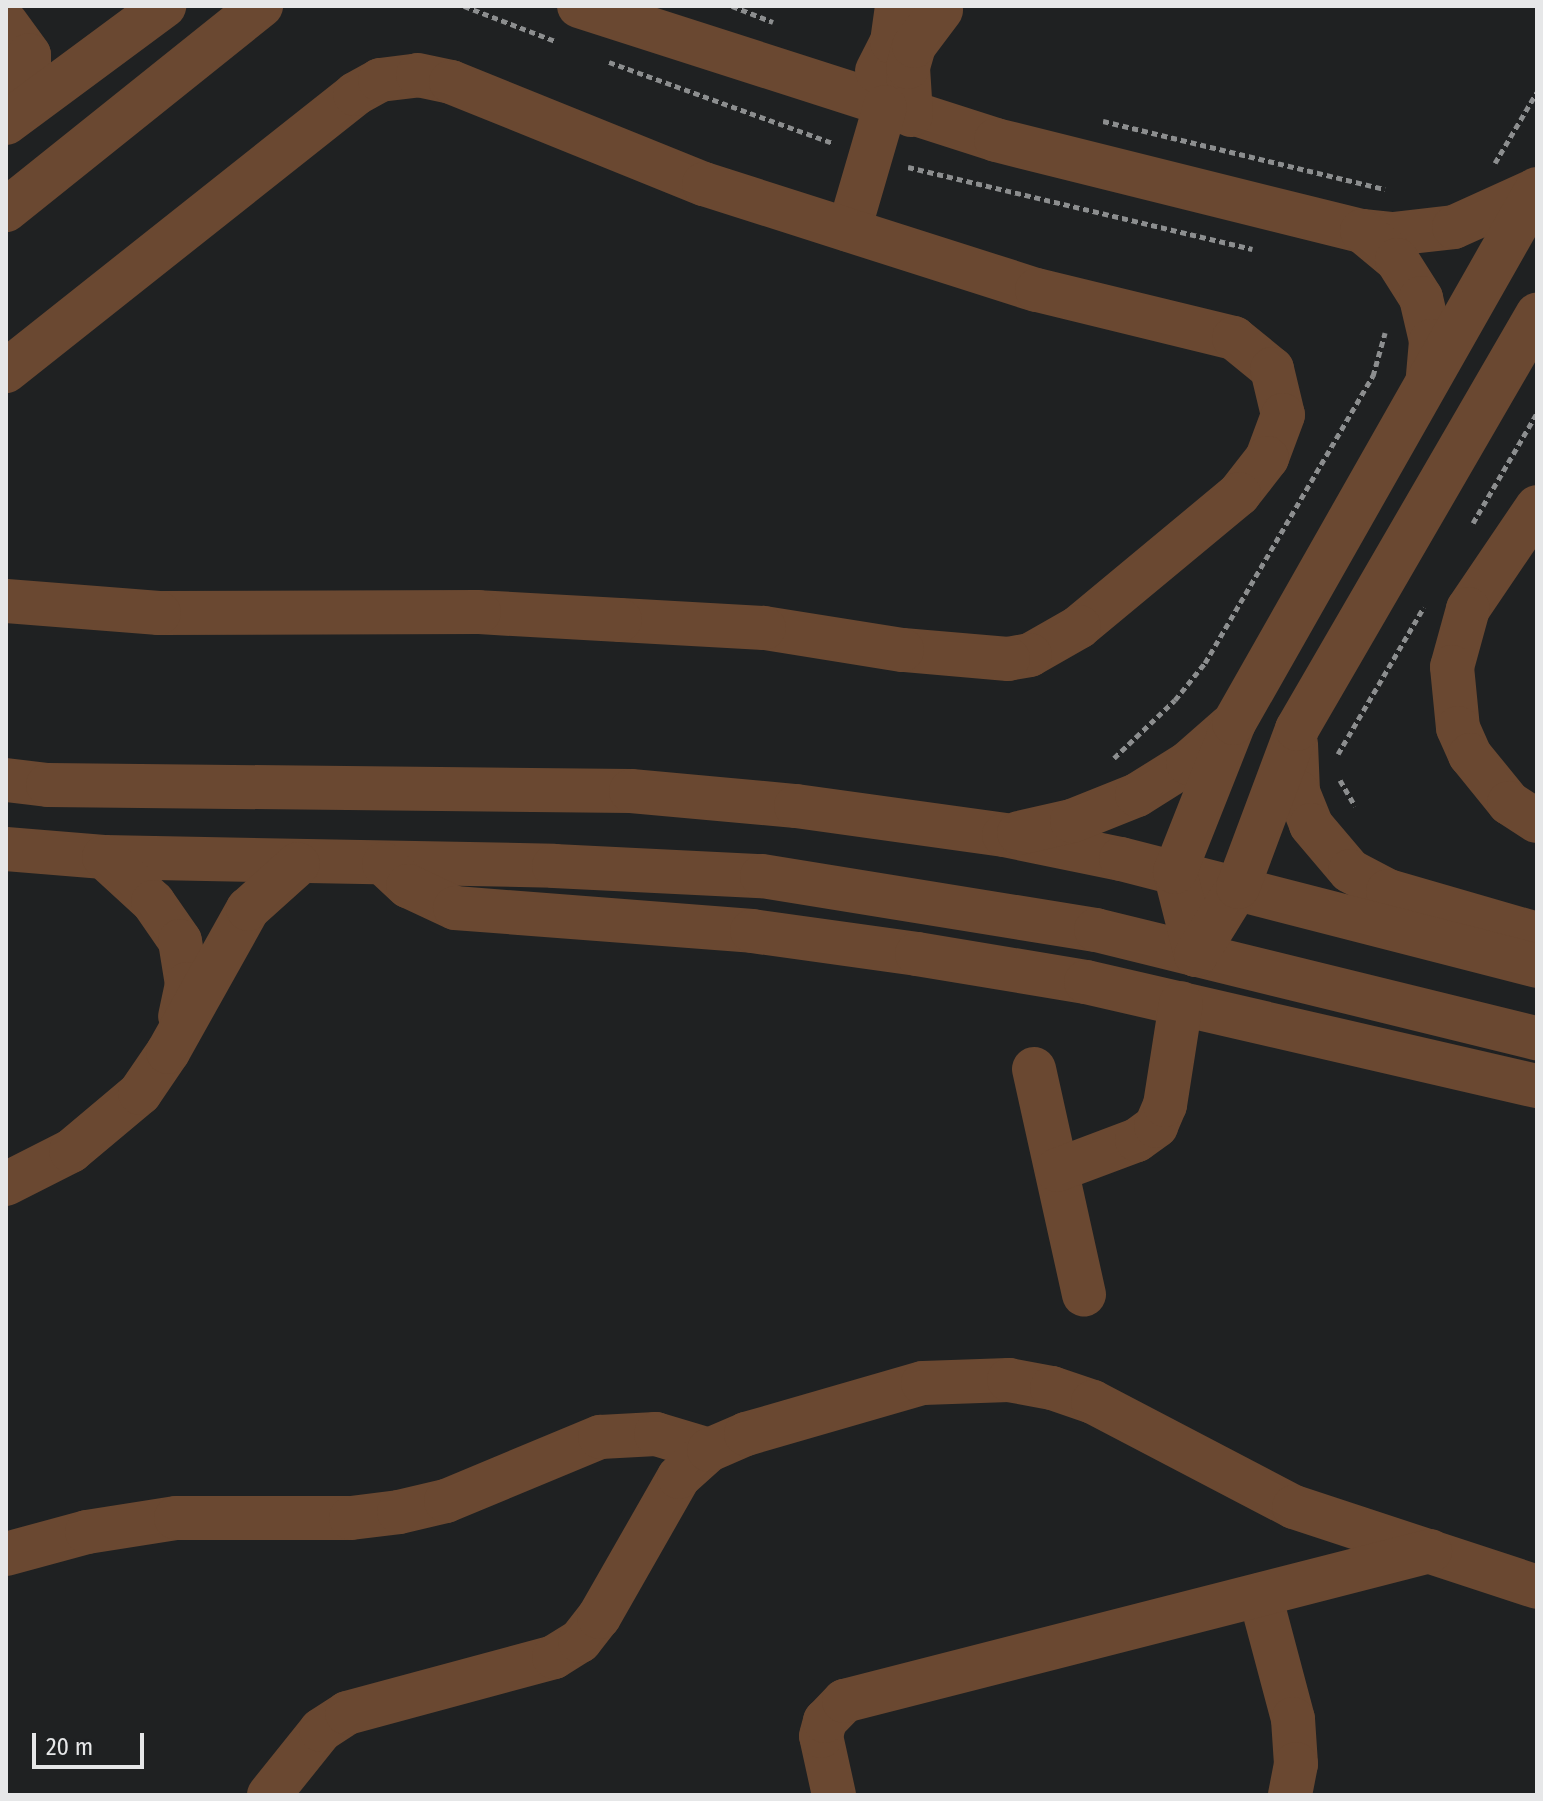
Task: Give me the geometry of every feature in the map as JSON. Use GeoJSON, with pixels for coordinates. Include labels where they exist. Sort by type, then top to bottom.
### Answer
{"type":"FeatureCollection","features":[{"type":"Feature","properties":{"kind":"street"},"geometry":{"type":"LineString","coordinates":[[29,6],[57,41],[91,60]]}},
{"type":"Feature","properties":{"kind":"street"},"geometry":{"type":"LineString","coordinates":[[17,114],[164,6]]}},
{"type":"Feature","properties":{"kind":"street"},"geometry":{"type":"LineString","coordinates":[[6,210],[261,6]]}},
{"type":"Feature","properties":{"kind":"street"},"geometry":{"type":"LineString","coordinates":[[849,230],[883,106],[885,59],[897,6]]}},
{"type":"Feature","properties":{"kind":"street"},"geometry":{"type":"LineString","coordinates":[[585,7],[883,106],[1362,231],[1393,234],[1454,227],[1537,190]]}},
{"type":"Feature","properties":{"kind":"street"},"geometry":{"type":"LineString","coordinates":[[883,106],[908,67],[930,7]]}},
{"type":"Feature","properties":{"kind":"street"},"geometry":{"type":"LineString","coordinates":[[6,23],[29,55],[17,114]]}},
{"type":"Feature","properties":{"kind":"street"},"geometry":{"type":"LineString","coordinates":[[6,371],[355,94],[398,75],[435,77],[704,184],[1037,290],[1249,346],[1272,369],[1282,399],[1277,438],[1267,458],[1239,494],[1079,627],[1030,655],[1008,659],[902,650],[764,628],[479,612],[159,613],[6,601]]}},
{"type":"Feature","properties":{"kind":"street"},"geometry":{"type":"LineString","coordinates":[[1196,955],[1175,872],[1234,723],[1537,190]]}},
{"type":"Feature","properties":{"kind":"street"},"geometry":{"type":"LineString","coordinates":[[1362,231],[1397,260],[1421,298],[1431,341],[1427,385]]}},
{"type":"Feature","properties":{"kind":"street"},"geometry":{"type":"LineString","coordinates":[[1196,955],[1238,887],[1297,729],[1537,315]]}},
{"type":"Feature","properties":{"kind":"street"},"geometry":{"type":"LineString","coordinates":[[1537,507],[1468,609],[1452,667],[1455,713],[1470,755],[1509,803],[1537,821]]}},
{"type":"Feature","properties":{"kind":"street"},"geometry":{"type":"LineString","coordinates":[[1004,835],[1072,821],[1137,795],[1188,763],[1234,723]]}},
{"type":"Feature","properties":{"kind":"street"},"geometry":{"type":"LineString","coordinates":[[1297,729],[1298,792],[1317,838],[1350,871],[1388,891],[1537,934]]}},
{"type":"Feature","properties":{"kind":"street"},"geometry":{"type":"LineString","coordinates":[[6,794],[27,783],[631,791],[796,806],[1004,835],[1238,887],[1537,966]]}},
{"type":"Feature","properties":{"kind":"street"},"geometry":{"type":"LineString","coordinates":[[6,849],[104,857],[298,864],[762,876],[1096,930],[1537,1038]]}},
{"type":"Feature","properties":{"kind":"street"},"geometry":{"type":"LineString","coordinates":[[104,857],[162,911],[180,941],[187,984],[168,1052]]}},
{"type":"Feature","properties":{"kind":"street"},"geometry":{"type":"LineString","coordinates":[[6,1184],[71,1151],[140,1093],[168,1052],[248,909],[298,864]]}},
{"type":"Feature","properties":{"kind":"street"},"geometry":{"type":"LineString","coordinates":[[384,864],[408,886],[455,908],[834,941],[1086,982],[1537,1086]]}},
{"type":"Feature","properties":{"kind":"street"},"geometry":{"type":"LineString","coordinates":[[1057,1170],[1137,1140],[1156,1126],[1165,1105],[1181,1003]]}},
{"type":"Feature","properties":{"kind":"street"},"geometry":{"type":"LineString","coordinates":[[1034,1069],[1084,1295]]}},
{"type":"Feature","properties":{"kind":"street"},"geometry":{"type":"LineString","coordinates":[[269,1795],[321,1730],[347,1713],[554,1657],[580,1641],[599,1617],[679,1477],[709,1450],[746,1434],[923,1383],[1009,1380],[1093,1402],[1294,1507],[1433,1550],[1537,1587]]}},
{"type":"Feature","properties":{"kind":"street"},"geometry":{"type":"LineString","coordinates":[[6,1554],[87,1532],[176,1518],[351,1518],[399,1512],[457,1497],[600,1437],[656,1434],[709,1450]]}},
{"type":"Feature","properties":{"kind":"street"},"geometry":{"type":"LineString","coordinates":[[834,1795],[821,1736],[825,1721],[844,1701],[1433,1550]]}},
{"type":"Feature","properties":{"kind":"street"},"geometry":{"type":"LineString","coordinates":[[1260,1595],[1294,1731],[1296,1764],[1290,1795]]}},
{"type":"Feature","properties":{"kind":"path"},"geometry":{"type":"LineString","coordinates":[[732,6],[786,27]]}},
{"type":"Feature","properties":{"kind":"path"},"geometry":{"type":"LineString","coordinates":[[1488,175],[1537,92]]}},
{"type":"Feature","properties":{"kind":"path"},"geometry":{"type":"LineString","coordinates":[[1099,120],[1395,192]]}}]}
